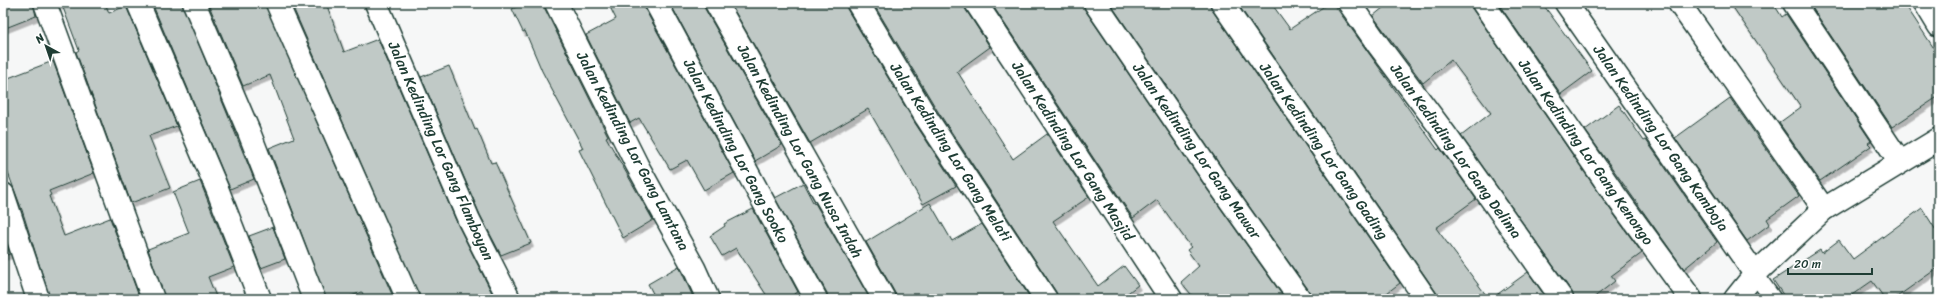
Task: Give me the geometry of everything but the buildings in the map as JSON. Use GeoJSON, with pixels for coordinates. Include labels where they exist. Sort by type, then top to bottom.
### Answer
{"type":"FeatureCollection","features":[{"type":"Feature","properties":{"kind":"street"},"geometry":{"type":"LineString","coordinates":[[45,3],[153,299]]}},
{"type":"Feature","properties":{"kind":"street"},"geometry":{"type":"LineString","coordinates":[[138,3],[218,191],[260,299]]}},
{"type":"Feature","properties":{"kind":"street"},"geometry":{"type":"LineString","coordinates":[[194,3],[249,132],[314,299]]}},
{"type":"Feature","properties":{"kind":"street"},"geometry":{"type":"LineString","coordinates":[[277,3],[408,299]]}},
{"type":"Feature","properties":{"kind":"street","name":"Jalan Kedinding Lor Gang Flamboyan"},"geometry":{"type":"LineString","coordinates":[[376,3],[469,220],[509,299]]}},
{"type":"Feature","properties":{"kind":"street","name":"Jalan Kedinding Lor Gang Lamtana"},"geometry":{"type":"LineString","coordinates":[[556,3],[634,158],[694,268],[708,299]]}},
{"type":"Feature","properties":{"kind":"street","name":"Jalan Kedinding Lor Gang Sooko"},"geometry":{"type":"LineString","coordinates":[[656,3],[816,299]]}},
{"type":"Feature","properties":{"kind":"street","name":"Jalan Kedinding Lor Gang Nusa Indah"},"geometry":{"type":"LineString","coordinates":[[716,3],[884,299]]}},
{"type":"Feature","properties":{"kind":"street","name":"Jalan Kedinding Lor Gang Melati"},"geometry":{"type":"LineString","coordinates":[[858,3],[926,117],[1046,299]]}},
{"type":"Feature","properties":{"kind":"street","name":"Jalan Kedinding Lor Gang Masjid"},"geometry":{"type":"LineString","coordinates":[[976,3],[1171,299]]}},
{"type":"Feature","properties":{"kind":"street","name":"Jalan Kedinding Lor Gang Mawar"},"geometry":{"type":"LineString","coordinates":[[1095,3],[1217,182],[1300,299]]}},
{"type":"Feature","properties":{"kind":"street","name":"Jalan Kedinding Lor Gang Gading"},"geometry":{"type":"LineString","coordinates":[[1222,3],[1426,299]]}},
{"type":"Feature","properties":{"kind":"street","name":"Jalan Kedinding Lor Gang Delima"},"geometry":{"type":"LineString","coordinates":[[1349,3],[1379,46],[1445,134],[1562,299]]}},
{"type":"Feature","properties":{"kind":"street","name":"Jalan Kedinding Lor Gang Kenongo"},"geometry":{"type":"LineString","coordinates":[[1483,3],[1615,196],[1691,299]]}},
{"type":"Feature","properties":{"kind":"street","name":"Jalan Kedinding Lor Gang Kamboja"},"geometry":{"type":"LineString","coordinates":[[1566,3],[1755,274]]}},
{"type":"Feature","properties":{"kind":"street"},"geometry":{"type":"LineString","coordinates":[[1679,3],[1824,209]]}},
{"type":"Feature","properties":{"kind":"street"},"geometry":{"type":"LineString","coordinates":[[1794,3],[1900,162]]}},
{"type":"Feature","properties":{"kind":"street"},"geometry":{"type":"LineString","coordinates":[[1924,3],[1939,26]]}},
{"type":"Feature","properties":{"kind":"street"},"geometry":{"type":"LineString","coordinates":[[1735,299],[1755,274],[1824,209],[1939,138]]}},
{"type":"Feature","properties":{"kind":"street"},"geometry":{"type":"LineString","coordinates":[[3,194],[38,299]]}},
{"type":"Feature","properties":{"kind":"lane"},"geometry":{"type":"LineString","coordinates":[[1755,274],[1773,299]]}}]}
